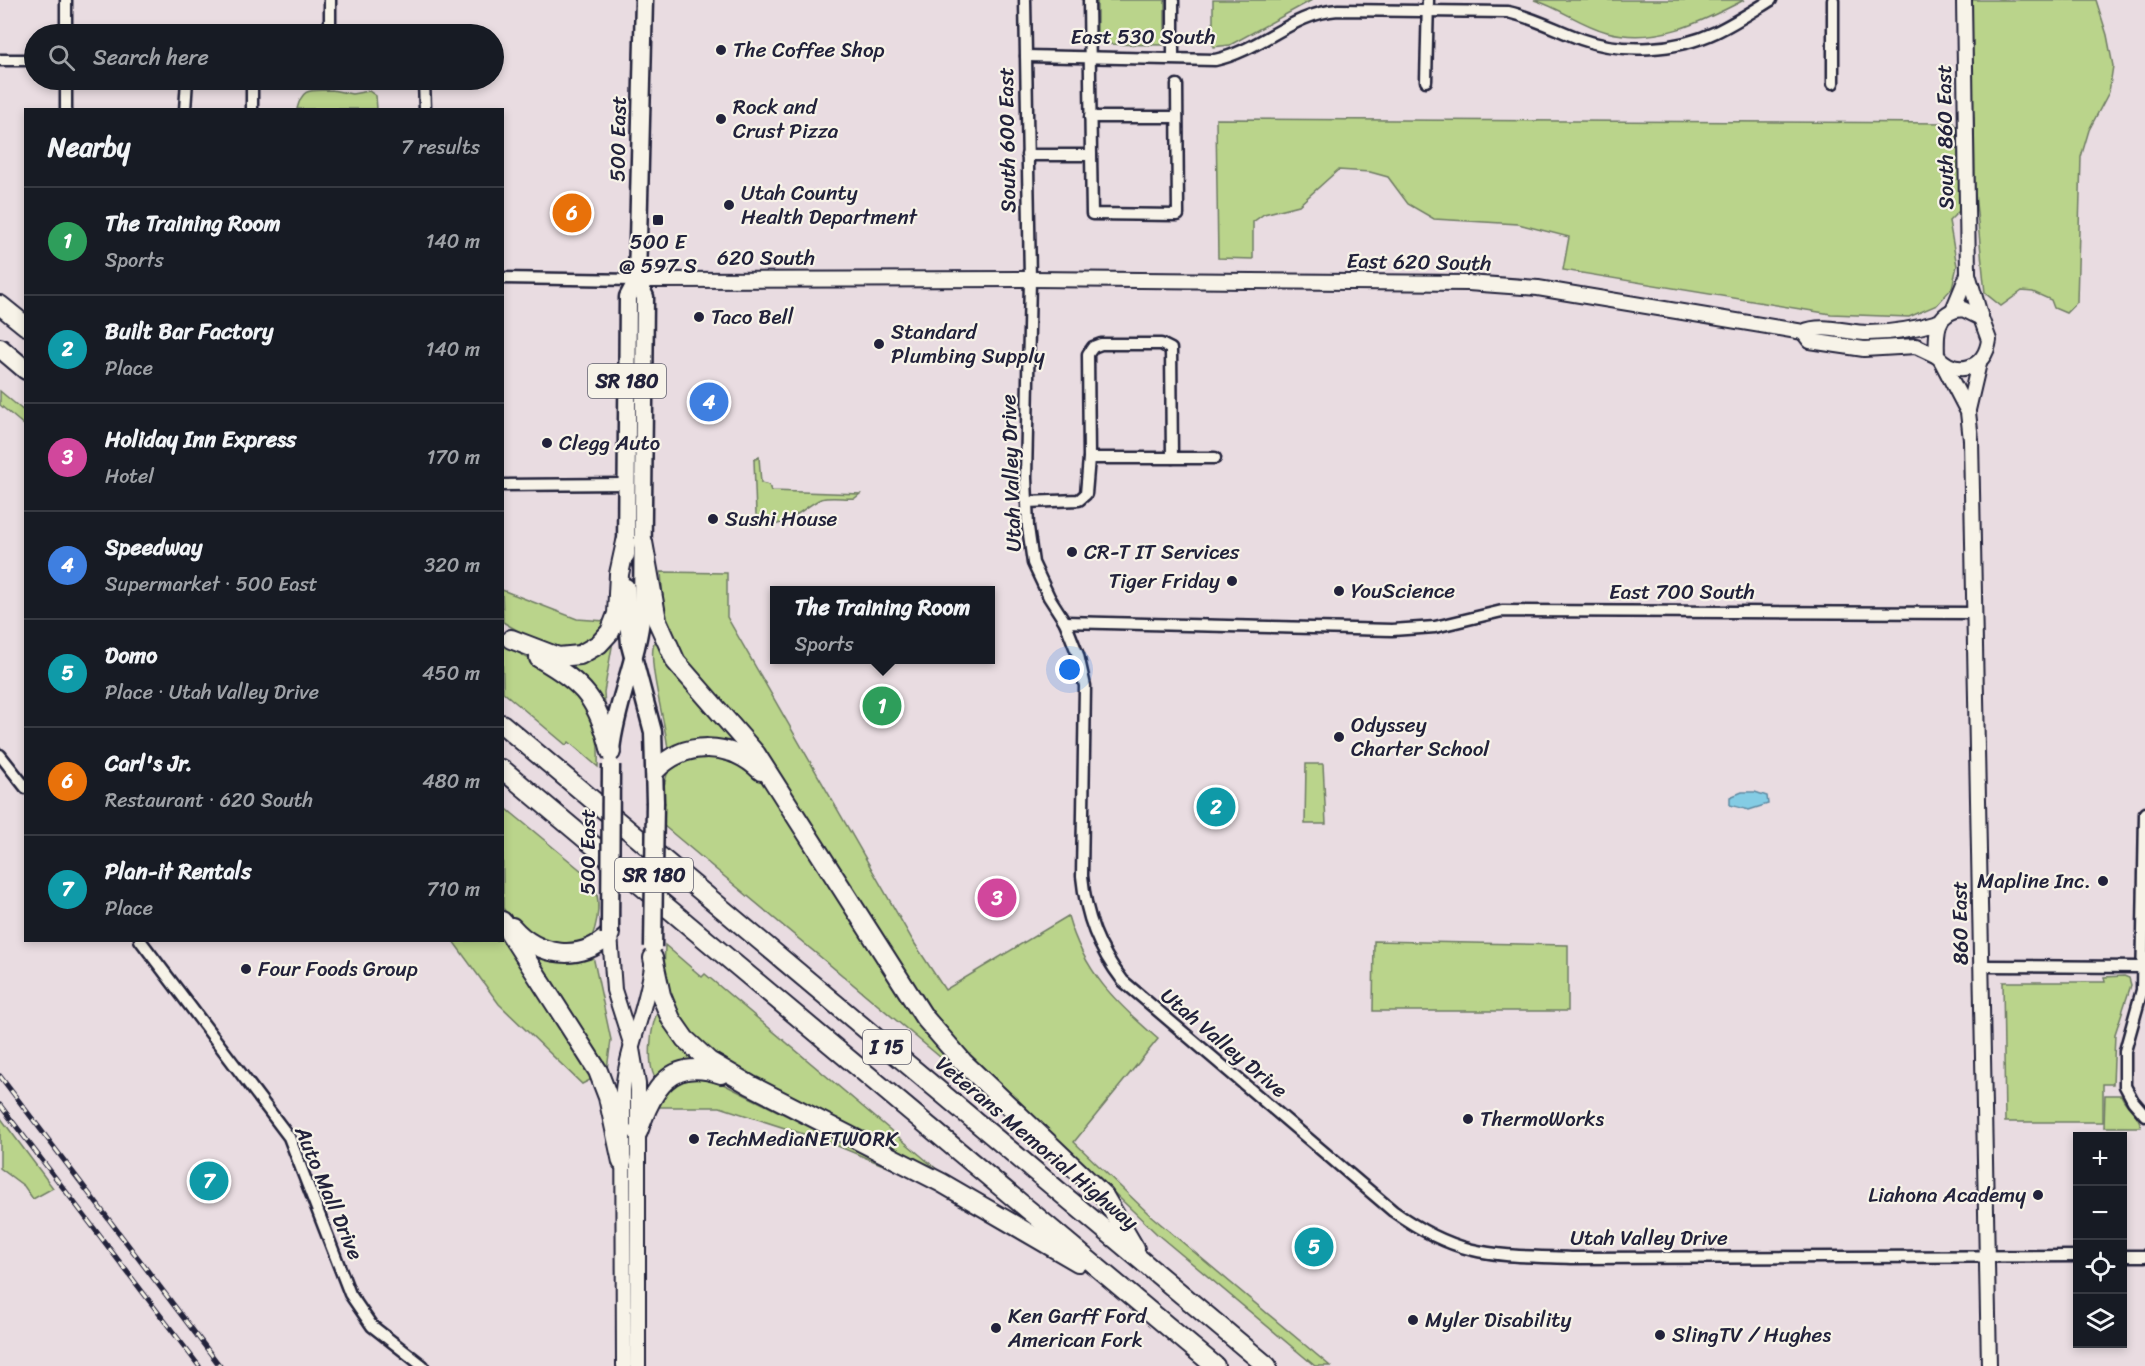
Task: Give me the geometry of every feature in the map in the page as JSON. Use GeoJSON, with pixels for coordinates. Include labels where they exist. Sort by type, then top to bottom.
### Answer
{"type":"FeatureCollection","features":[{"type":"Feature","properties":{"kind":"highway"},"geometry":{"type":"LineString","coordinates":[[0,305],[24,324]]}},
{"type":"Feature","properties":{"kind":"highway"},"geometry":{"type":"LineString","coordinates":[[0,348],[24,368]]}},
{"type":"Feature","properties":{"kind":"highway"},"geometry":{"type":"LineString","coordinates":[[507,636],[558,657],[580,655],[599,644],[610,632],[617,614],[619,574],[635,542]]}},
{"type":"Feature","properties":{"kind":"highway"},"geometry":{"type":"LineString","coordinates":[[635,542],[669,650],[685,673],[756,754],[924,1017],[963,1062],[1104,1196],[1142,1261]]}},
{"type":"Feature","properties":{"kind":"highway"},"geometry":{"type":"LineString","coordinates":[[507,636],[571,677],[587,692],[602,718],[611,758]]}},
{"type":"Feature","properties":{"kind":"highway","name":"Veterans Memorial Highway"},"geometry":{"type":"LineString","coordinates":[[504,726],[1267,1366]]}},
{"type":"Feature","properties":{"kind":"highway"},"geometry":{"type":"LineString","coordinates":[[655,771],[667,760],[682,752],[700,748],[719,749],[750,761],[776,788]]}},
{"type":"Feature","properties":{"kind":"highway","name":"I 15"},"geometry":{"type":"LineString","coordinates":[[504,771],[1215,1366]]}},
{"type":"Feature","properties":{"kind":"highway"},"geometry":{"type":"LineString","coordinates":[[504,921],[524,939],[555,952],[587,951],[598,946],[610,934]]}},
{"type":"Feature","properties":{"kind":"highway"},"geometry":{"type":"LineString","coordinates":[[504,922],[598,1071],[608,1097],[622,1162]]}},
{"type":"Feature","properties":{"kind":"highway"},"geometry":{"type":"LineString","coordinates":[[653,953],[663,1000],[678,1030],[704,1057],[750,1085],[887,1153],[1121,1287]]}},
{"type":"Feature","properties":{"kind":"highway"},"geometry":{"type":"LineString","coordinates":[[638,1132],[655,1090],[676,1074],[703,1069],[750,1085]]}},
{"type":"Feature","properties":{"kind":"main road","name":"500 East"},"geometry":{"type":"LineString","coordinates":[[635,542],[627,484],[628,297],[637,280],[644,0]]}},
{"type":"Feature","properties":{"kind":"main road","name":"500 East"},"geometry":{"type":"LineString","coordinates":[[637,280],[645,297],[635,542],[627,615],[634,662],[652,724],[655,771],[653,953]]}},
{"type":"Feature","properties":{"kind":"main road","name":"500 East"},"geometry":{"type":"LineString","coordinates":[[610,934],[611,758],[616,715],[634,662]]}},
{"type":"Feature","properties":{"kind":"street"},"geometry":{"type":"LineString","coordinates":[[66,0],[66,24]]}},
{"type":"Feature","properties":{"kind":"street"},"geometry":{"type":"LineString","coordinates":[[330,0],[330,24]]}},
{"type":"Feature","properties":{"kind":"street","name":"South 600 East"},"geometry":{"type":"LineString","coordinates":[[1025,0],[1030,279]]}},
{"type":"Feature","properties":{"kind":"street"},"geometry":{"type":"LineString","coordinates":[[1089,0],[1092,214],[1178,215],[1177,85]]}},
{"type":"Feature","properties":{"kind":"street"},"geometry":{"type":"LineString","coordinates":[[1173,0],[1173,58]]}},
{"type":"Feature","properties":{"kind":"street","name":"East 530 South"},"geometry":{"type":"LineString","coordinates":[[1026,56],[1215,60],[1237,55],[1301,20],[1323,11],[1428,6],[1508,12],[1534,18],[1581,39],[1612,47],[1643,48],[1681,45],[1715,33],[1771,0]]}},
{"type":"Feature","properties":{"kind":"street"},"geometry":{"type":"LineString","coordinates":[[1833,0],[1833,83]]}},
{"type":"Feature","properties":{"kind":"street","name":"South 860 East"},"geometry":{"type":"LineString","coordinates":[[1964,0],[1968,274],[1982,318]]}},
{"type":"Feature","properties":{"kind":"street"},"geometry":{"type":"LineString","coordinates":[[1426,81],[1428,6]]}},
{"type":"Feature","properties":{"kind":"street"},"geometry":{"type":"LineString","coordinates":[[0,60],[24,60]]}},
{"type":"Feature","properties":{"kind":"street"},"geometry":{"type":"LineString","coordinates":[[66,90],[66,108]]}},
{"type":"Feature","properties":{"kind":"street"},"geometry":{"type":"LineString","coordinates":[[185,108],[186,90]]}},
{"type":"Feature","properties":{"kind":"street"},"geometry":{"type":"LineString","coordinates":[[252,90],[252,108]]}},
{"type":"Feature","properties":{"kind":"street"},"geometry":{"type":"LineString","coordinates":[[424,90],[424,108]]}},
{"type":"Feature","properties":{"kind":"street"},"geometry":{"type":"LineString","coordinates":[[1090,117],[1177,117]]}},
{"type":"Feature","properties":{"kind":"street"},"geometry":{"type":"LineString","coordinates":[[1027,155],[1091,155]]}},
{"type":"Feature","properties":{"kind":"street","name":"South 860 East"},"geometry":{"type":"LineString","coordinates":[[1953,310],[1968,274]]}},
{"type":"Feature","properties":{"kind":"street","name":"620 South"},"geometry":{"type":"LineString","coordinates":[[504,278],[1030,279]]}},
{"type":"Feature","properties":{"kind":"street","name":"East 620 South"},"geometry":{"type":"LineString","coordinates":[[1030,279],[1510,286],[1566,292],[1803,332],[1813,327],[1867,333],[1894,332],[1938,322]]}},
{"type":"Feature","properties":{"kind":"street","name":"Utah Valley Drive"},"geometry":{"type":"LineString","coordinates":[[1030,279],[1027,502],[1033,563],[1049,597],[1065,622],[1078,655],[1085,686],[1082,876],[1089,919],[1099,946],[1131,990],[1393,1210],[1420,1230],[1460,1248],[1508,1256],[2073,1256]]}},
{"type":"Feature","properties":{"kind":"street"},"geometry":{"type":"LineString","coordinates":[[1963,309],[1982,318],[1989,340],[1979,363],[1968,412],[1940,359],[1938,322],[1953,310],[1963,309]]}},
{"type":"Feature","properties":{"kind":"street","name":"East 620 South"},"geometry":{"type":"LineString","coordinates":[[1803,332],[1810,341],[1864,349],[1916,346],[1940,359]]}},
{"type":"Feature","properties":{"kind":"street"},"geometry":{"type":"LineString","coordinates":[[1027,502],[1083,498],[1088,488],[1089,350],[1101,344],[1161,344],[1171,350],[1172,458]]}},
{"type":"Feature","properties":{"kind":"street"},"geometry":{"type":"LineString","coordinates":[[1940,359],[1960,369],[1971,369],[1979,363]]}},
{"type":"Feature","properties":{"kind":"street","name":"860 East"},"geometry":{"type":"LineString","coordinates":[[1968,412],[1975,613],[1989,1366]]}},
{"type":"Feature","properties":{"kind":"street"},"geometry":{"type":"LineString","coordinates":[[1089,458],[1215,458]]}},
{"type":"Feature","properties":{"kind":"street"},"geometry":{"type":"LineString","coordinates":[[504,485],[627,484]]}},
{"type":"Feature","properties":{"kind":"street","name":"East 700 South"},"geometry":{"type":"LineString","coordinates":[[1065,622],[1392,630],[1435,627],[1502,611],[1975,613]]}},
{"type":"Feature","properties":{"kind":"street"},"geometry":{"type":"LineString","coordinates":[[0,755],[24,785]]}},
{"type":"Feature","properties":{"kind":"street"},"geometry":{"type":"LineString","coordinates":[[2145,813],[2142,990],[2125,1051],[2125,1086],[2133,1101],[2145,1115]]}},
{"type":"Feature","properties":{"kind":"street","name":"500 East"},"geometry":{"type":"LineString","coordinates":[[610,934],[614,990],[631,1043],[638,1084],[638,1366]]}},
{"type":"Feature","properties":{"kind":"street","name":"Auto Mall Drive"},"geometry":{"type":"LineString","coordinates":[[142,942],[289,1137],[350,1294],[372,1326],[423,1366]]}},
{"type":"Feature","properties":{"kind":"street","name":"500 East"},"geometry":{"type":"LineString","coordinates":[[624,1366],[623,1090],[631,1043],[646,999],[653,953]]}},
{"type":"Feature","properties":{"kind":"street"},"geometry":{"type":"LineString","coordinates":[[1982,966],[2142,967]]}},
{"type":"Feature","properties":{"kind":"street"},"geometry":{"type":"LineString","coordinates":[[2127,1256],[2145,1256]]}},
{"type":"Feature","properties":{"kind":"green space"},"geometry":{"type":"Polygon","coordinates":[[[1097,0],[1165,0],[1165,45],[1097,44],[1097,0]]]}},
{"type":"Feature","properties":{"kind":"green space"},"geometry":{"type":"Polygon","coordinates":[[[1213,0],[1312,0],[1230,45],[1213,47],[1213,0]]]}},
{"type":"Feature","properties":{"kind":"green space"},"geometry":{"type":"Polygon","coordinates":[[[1534,0],[1744,0],[1695,23],[1643,36],[1597,29],[1534,0]]]}},
{"type":"Feature","properties":{"kind":"green space"},"geometry":{"type":"Polygon","coordinates":[[[1970,0],[2096,0],[2107,35],[2113,66],[2109,92],[2089,130],[2081,157],[2077,302],[2066,313],[2054,308],[2051,300],[2033,292],[2022,291],[2001,306],[1985,293],[1975,193],[1974,118],[1970,82],[1970,0]]]}},
{"type":"Feature","properties":{"kind":"green space"},"geometry":{"type":"Polygon","coordinates":[[[313,90],[332,90],[352,94],[369,91],[376,96],[377,108],[297,108],[302,96],[313,90]]]}},
{"type":"Feature","properties":{"kind":"green space"},"geometry":{"type":"Polygon","coordinates":[[[1216,119],[1954,123],[1957,128],[1960,210],[1949,221],[1957,266],[1952,288],[1937,305],[1909,317],[1831,314],[1563,270],[1569,237],[1518,224],[1434,219],[1408,204],[1388,177],[1370,172],[1338,170],[1299,205],[1264,214],[1253,222],[1253,259],[1218,258],[1216,119]]]}},
{"type":"Feature","properties":{"kind":"green space"},"geometry":{"type":"Polygon","coordinates":[[[0,391],[24,411],[24,425],[0,405],[0,391]]]}},
{"type":"Feature","properties":{"kind":"green space"},"geometry":{"type":"Polygon","coordinates":[[[759,457],[761,483],[769,485],[771,491],[860,494],[855,498],[821,499],[783,522],[774,525],[766,524],[758,520],[756,514],[754,460],[759,457]]]}},
{"type":"Feature","properties":{"kind":"green space"},"geometry":{"type":"Polygon","coordinates":[[[661,572],[727,573],[727,617],[913,941],[945,990],[1068,916],[1092,970],[1115,999],[1158,1039],[1074,1142],[1150,1215],[1330,1366],[1315,1366],[1157,1234],[959,1044],[926,1003],[759,745],[683,657],[664,613],[661,572]]]}},
{"type":"Feature","properties":{"kind":"green space"},"geometry":{"type":"Polygon","coordinates":[[[504,591],[577,619],[605,621],[596,636],[585,645],[572,648],[543,643],[504,623],[504,591]]]}},
{"type":"Feature","properties":{"kind":"green space"},"geometry":{"type":"Polygon","coordinates":[[[656,638],[747,752],[668,751],[654,675],[653,647],[656,638]]]}},
{"type":"Feature","properties":{"kind":"green space"},"geometry":{"type":"Polygon","coordinates":[[[613,641],[604,692],[605,707],[563,664],[613,641]]]}},
{"type":"Feature","properties":{"kind":"green space"},"geometry":{"type":"Polygon","coordinates":[[[504,644],[559,677],[585,703],[593,719],[597,740],[598,767],[569,742],[566,745],[504,693],[504,644]]]}},
{"type":"Feature","properties":{"kind":"green space"},"geometry":{"type":"Polygon","coordinates":[[[712,753],[753,769],[1001,1108],[664,826],[664,786],[668,770],[677,764],[712,753]]]}},
{"type":"Feature","properties":{"kind":"green space"},"geometry":{"type":"Polygon","coordinates":[[[1306,764],[1323,764],[1326,824],[1305,824],[1306,764]]]}},
{"type":"Feature","properties":{"kind":"green space"},"geometry":{"type":"Polygon","coordinates":[[[504,807],[589,877],[597,893],[598,902],[597,920],[588,946],[544,945],[510,919],[504,910],[504,807]]]}},
{"type":"Feature","properties":{"kind":"green space"},"geometry":{"type":"Polygon","coordinates":[[[504,941],[572,1042],[592,1079],[582,1084],[499,1004],[454,942],[504,941]]]}},
{"type":"Feature","properties":{"kind":"green space"},"geometry":{"type":"Polygon","coordinates":[[[1374,941],[1568,945],[1568,1011],[1373,1011],[1374,941]]]}},
{"type":"Feature","properties":{"kind":"green space"},"geometry":{"type":"Polygon","coordinates":[[[665,945],[702,977],[705,974],[952,1182],[717,1062],[674,1017],[664,975],[665,945]]]}},
{"type":"Feature","properties":{"kind":"green space"},"geometry":{"type":"Polygon","coordinates":[[[524,946],[593,956],[611,1040],[607,1069],[524,946]]]}},
{"type":"Feature","properties":{"kind":"green space"},"geometry":{"type":"Polygon","coordinates":[[[2104,977],[2129,978],[2131,985],[2115,1034],[2113,1084],[2103,1084],[2103,1122],[2005,1122],[2003,982],[2105,982],[2104,977]]]}},
{"type":"Feature","properties":{"kind":"green space"},"geometry":{"type":"Polygon","coordinates":[[[659,1010],[700,1062],[657,1080],[651,1066],[650,1045],[653,1024],[659,1010]]]}},
{"type":"Feature","properties":{"kind":"green space"},"geometry":{"type":"Polygon","coordinates":[[[688,1077],[710,1078],[900,1172],[828,1142],[720,1107],[657,1107],[668,1092],[666,1089],[688,1077]]]}},
{"type":"Feature","properties":{"kind":"green space"},"geometry":{"type":"Polygon","coordinates":[[[2105,1095],[2121,1095],[2138,1118],[2141,1127],[2104,1127],[2105,1095]]]}},
{"type":"Feature","properties":{"kind":"green space"},"geometry":{"type":"Polygon","coordinates":[[[0,1117],[53,1188],[33,1199],[24,1186],[0,1168],[0,1117]]]}},
{"type":"Feature","properties":{"kind":"water"},"geometry":{"type":"Polygon","coordinates":[[[1742,792],[1755,792],[1767,796],[1768,804],[1749,810],[1730,805],[1730,797],[1742,792]]]}},
{"type":"Feature","properties":{"kind":"railway"},"geometry":{"type":"LineString","coordinates":[[0,1076],[220,1366]]}},
{"type":"Feature","properties":{"kind":"railway"},"geometry":{"type":"LineString","coordinates":[[0,1105],[199,1366]]}},
{"type":"Feature","properties":{"kind":"place","name":"The Coffee Shop"},"geometry":{"type":"Point","coordinates":[721,50]}},
{"type":"Feature","properties":{"kind":"place","name":"Rock and Crust Pizza"},"geometry":{"type":"Point","coordinates":[721,119]}},
{"type":"Feature","properties":{"kind":"place","name":"Utah County Health Department"},"geometry":{"type":"Point","coordinates":[729,205]}},
{"type":"Feature","properties":{"kind":"place","name":"Carl's Jr."},"geometry":{"type":"Point","coordinates":[572,213]}},
{"type":"Feature","properties":{"kind":"place","name":"500 E @ 597 S"},"geometry":{"type":"Point","coordinates":[658,220]}},
{"type":"Feature","properties":{"kind":"place","name":"Taco Bell"},"geometry":{"type":"Point","coordinates":[699,317]}},
{"type":"Feature","properties":{"kind":"place","name":"Standard Plumbing Supply"},"geometry":{"type":"Point","coordinates":[879,344]}},
{"type":"Feature","properties":{"kind":"place","name":"Speedway"},"geometry":{"type":"Point","coordinates":[709,402]}},
{"type":"Feature","properties":{"kind":"place","name":"Clegg Auto"},"geometry":{"type":"Point","coordinates":[547,443]}},
{"type":"Feature","properties":{"kind":"place","name":"Sushi House"},"geometry":{"type":"Point","coordinates":[713,519]}},
{"type":"Feature","properties":{"kind":"place","name":"CR-T IT Services"},"geometry":{"type":"Point","coordinates":[1072,552]}},
{"type":"Feature","properties":{"kind":"place","name":"Tiger Friday"},"geometry":{"type":"Point","coordinates":[1232,581]}},
{"type":"Feature","properties":{"kind":"place","name":"YouScience"},"geometry":{"type":"Point","coordinates":[1339,591]}},
{"type":"Feature","properties":{"kind":"place","name":"The Training Room"},"geometry":{"type":"Point","coordinates":[882,706]}},
{"type":"Feature","properties":{"kind":"place","name":"Odyssey Charter School"},"geometry":{"type":"Point","coordinates":[1339,737]}},
{"type":"Feature","properties":{"kind":"place","name":"Built Bar Factory"},"geometry":{"type":"Point","coordinates":[1216,807]}},
{"type":"Feature","properties":{"kind":"place","name":"Mapline Inc."},"geometry":{"type":"Point","coordinates":[2103,881]}},
{"type":"Feature","properties":{"kind":"place","name":"Holiday Inn Express"},"geometry":{"type":"Point","coordinates":[997,898]}},
{"type":"Feature","properties":{"kind":"place","name":"Four Foods Group"},"geometry":{"type":"Point","coordinates":[246,969]}},
{"type":"Feature","properties":{"kind":"place","name":"ThermoWorks"},"geometry":{"type":"Point","coordinates":[1468,1119]}},
{"type":"Feature","properties":{"kind":"place","name":"TechMediaNETWORK"},"geometry":{"type":"Point","coordinates":[694,1139]}},
{"type":"Feature","properties":{"kind":"place","name":"Plan-it Rentals"},"geometry":{"type":"Point","coordinates":[209,1181]}},
{"type":"Feature","properties":{"kind":"place","name":"Liahona Academy"},"geometry":{"type":"Point","coordinates":[2038,1195]}},
{"type":"Feature","properties":{"kind":"place","name":"Domo"},"geometry":{"type":"Point","coordinates":[1314,1247]}},
{"type":"Feature","properties":{"kind":"place","name":"Myler Disability"},"geometry":{"type":"Point","coordinates":[1413,1320]}},
{"type":"Feature","properties":{"kind":"place","name":"Ken Garff Ford American Fork"},"geometry":{"type":"Point","coordinates":[996,1328]}},
{"type":"Feature","properties":{"kind":"place","name":"SlingTV / Hughes"},"geometry":{"type":"Point","coordinates":[1660,1335]}}]}
